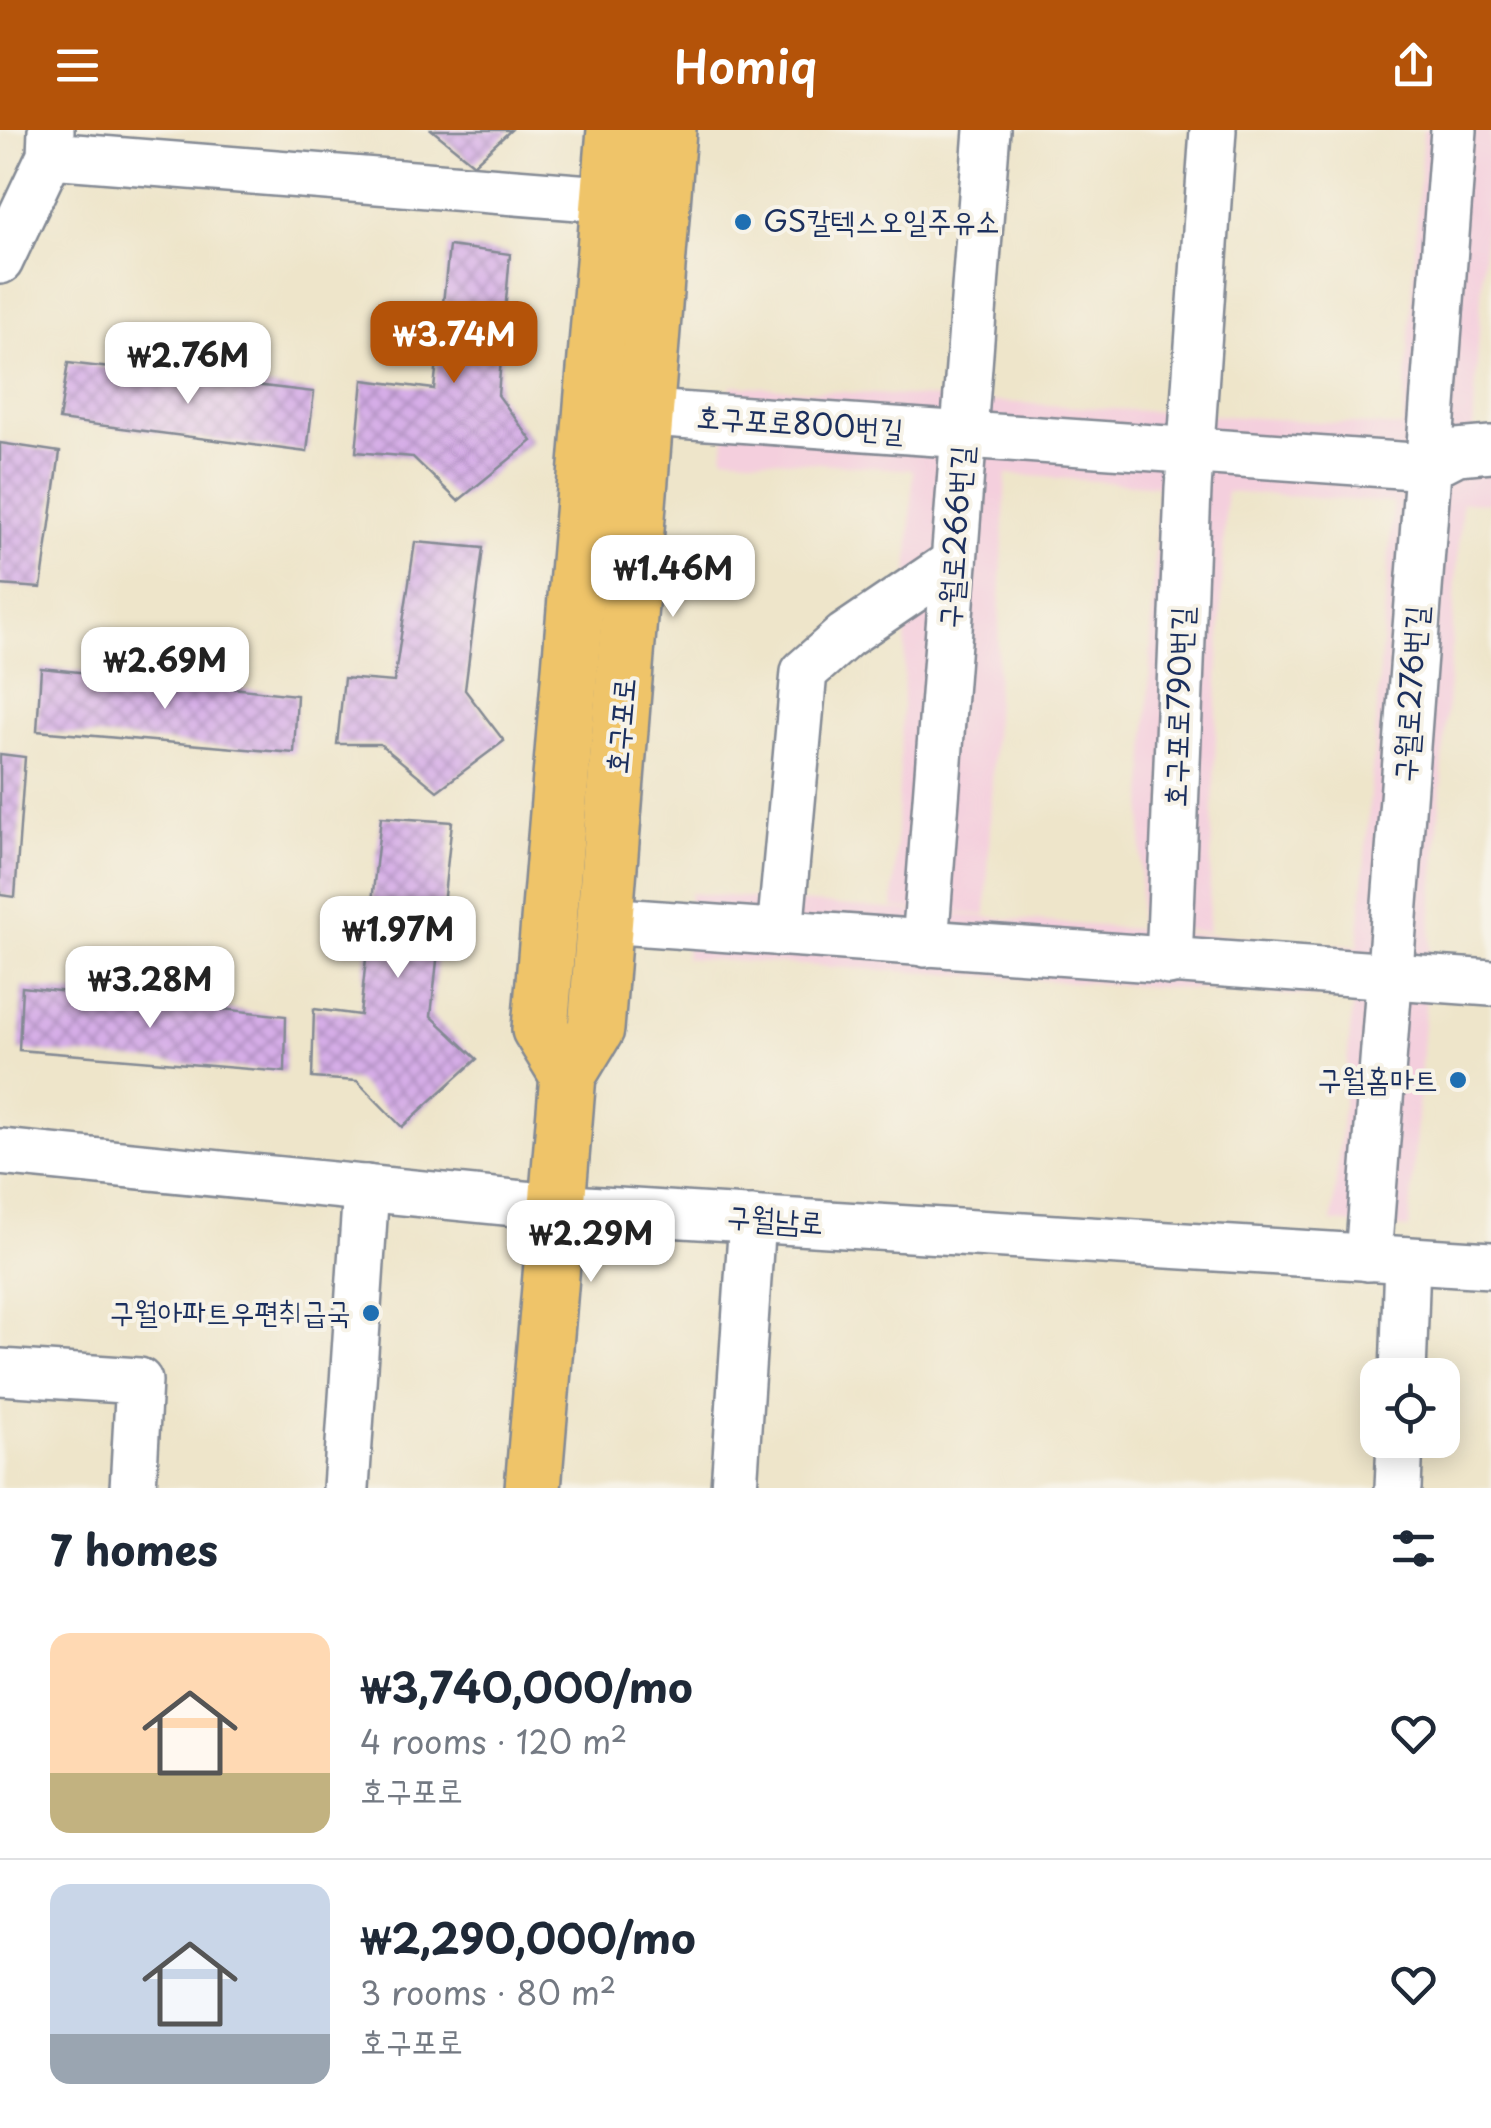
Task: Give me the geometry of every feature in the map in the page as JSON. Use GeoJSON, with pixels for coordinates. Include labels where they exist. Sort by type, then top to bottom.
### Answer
{"type":"FeatureCollection","features":[{"type":"Feature","properties":{"kind":"main road","name":"호구포로"},"geometry":{"type":"LineString","coordinates":[[568,1075],[540,1029],[614,130]]}},
{"type":"Feature","properties":{"kind":"main road","name":"호구포로"},"geometry":{"type":"LineString","coordinates":[[533,1488],[568,1075],[596,1028],[649,413],[668,130]]}},
{"type":"Feature","properties":{"kind":"street","name":"구월로266번길"},"geometry":{"type":"LineString","coordinates":[[925,944],[987,130]]}},
{"type":"Feature","properties":{"kind":"street"},"geometry":{"type":"LineString","coordinates":[[1190,451],[1212,130]]}},
{"type":"Feature","properties":{"kind":"street","name":"구월로276번길"},"geometry":{"type":"LineString","coordinates":[[1400,1358],[1388,1259],[1389,977],[1454,130]]}},
{"type":"Feature","properties":{"kind":"street"},"geometry":{"type":"LineString","coordinates":[[0,261],[51,142],[662,204]]}},
{"type":"Feature","properties":{"kind":"street","name":"호구포로800번길"},"geometry":{"type":"LineString","coordinates":[[649,413],[1428,468],[1456,452],[1491,449]]}},
{"type":"Feature","properties":{"kind":"street","name":"호구포로790번길"},"geometry":{"type":"LineString","coordinates":[[1169,962],[1190,451]]}},
{"type":"Feature","properties":{"kind":"street"},"geometry":{"type":"LineString","coordinates":[[780,933],[804,672],[846,636],[954,562]]}},
{"type":"Feature","properties":{"kind":"street"},"geometry":{"type":"LineString","coordinates":[[604,920],[1491,983]]}},
{"type":"Feature","properties":{"kind":"street","name":"구월남로"},"geometry":{"type":"LineString","coordinates":[[0,1152],[554,1207],[1491,1265]]}},
{"type":"Feature","properties":{"kind":"street"},"geometry":{"type":"LineString","coordinates":[[346,1488],[366,1188]]}},
{"type":"Feature","properties":{"kind":"street"},"geometry":{"type":"LineString","coordinates":[[734,1488],[752,1219]]}},
{"type":"Feature","properties":{"kind":"street"},"geometry":{"type":"LineString","coordinates":[[0,1372],[140,1381],[133,1488]]}},
{"type":"Feature","properties":{"kind":"street"},"geometry":{"type":"LineString","coordinates":[[1398,1488],[1399,1458]]}},
{"type":"Feature","properties":{"kind":"shaded area"},"geometry":{"type":"Polygon","coordinates":[[[1423,130],[1491,130],[1473,432],[1491,433],[1491,503],[1462,502],[1409,1229],[1332,1222],[1353,999],[685,958],[690,893],[1358,947],[1393,503],[1226,492],[1208,932],[1138,926],[1158,486],[1006,474],[986,915],[893,908],[913,470],[723,456],[731,385],[1403,427],[1423,130]]]}},
{"type":"Feature","properties":{"kind":"building"},"geometry":{"type":"Polygon","coordinates":[[[432,130],[511,130],[474,164],[432,130]]]}},
{"type":"Feature","properties":{"kind":"building"},"geometry":{"type":"Polygon","coordinates":[[[449,246],[510,254],[498,395],[532,441],[458,501],[413,457],[356,452],[363,380],[434,389],[449,246]]]}},
{"type":"Feature","properties":{"kind":"building"},"geometry":{"type":"Polygon","coordinates":[[[68,363],[314,392],[307,452],[59,420],[68,363]]]}},
{"type":"Feature","properties":{"kind":"building"},"geometry":{"type":"Polygon","coordinates":[[[0,443],[60,452],[41,588],[0,585],[0,443]]]}},
{"type":"Feature","properties":{"kind":"building"},"geometry":{"type":"Polygon","coordinates":[[[415,542],[483,548],[465,690],[504,741],[437,791],[380,744],[337,744],[344,678],[394,682],[415,542]]]}},
{"type":"Feature","properties":{"kind":"building"},"geometry":{"type":"Polygon","coordinates":[[[41,668],[297,695],[294,753],[37,731],[41,668]]]}},
{"type":"Feature","properties":{"kind":"building"},"geometry":{"type":"Polygon","coordinates":[[[0,754],[25,757],[15,897],[0,895],[0,754]]]}},
{"type":"Feature","properties":{"kind":"building"},"geometry":{"type":"Polygon","coordinates":[[[381,817],[452,822],[431,1016],[477,1059],[402,1127],[357,1081],[312,1078],[314,1009],[360,1015],[381,817]]]}},
{"type":"Feature","properties":{"kind":"building"},"geometry":{"type":"Polygon","coordinates":[[[22,987],[286,1016],[285,1072],[19,1050],[22,987]]]}},
{"type":"Feature","properties":{"kind":"place","name":"GS칼텍스오일주유소"},"geometry":{"type":"Point","coordinates":[743,222]}},
{"type":"Feature","properties":{"kind":"place","name":"구월홈마트"},"geometry":{"type":"Point","coordinates":[1458,1080]}},
{"type":"Feature","properties":{"kind":"place","name":"구월아파트우편취급국"},"geometry":{"type":"Point","coordinates":[371,1313]}}]}
